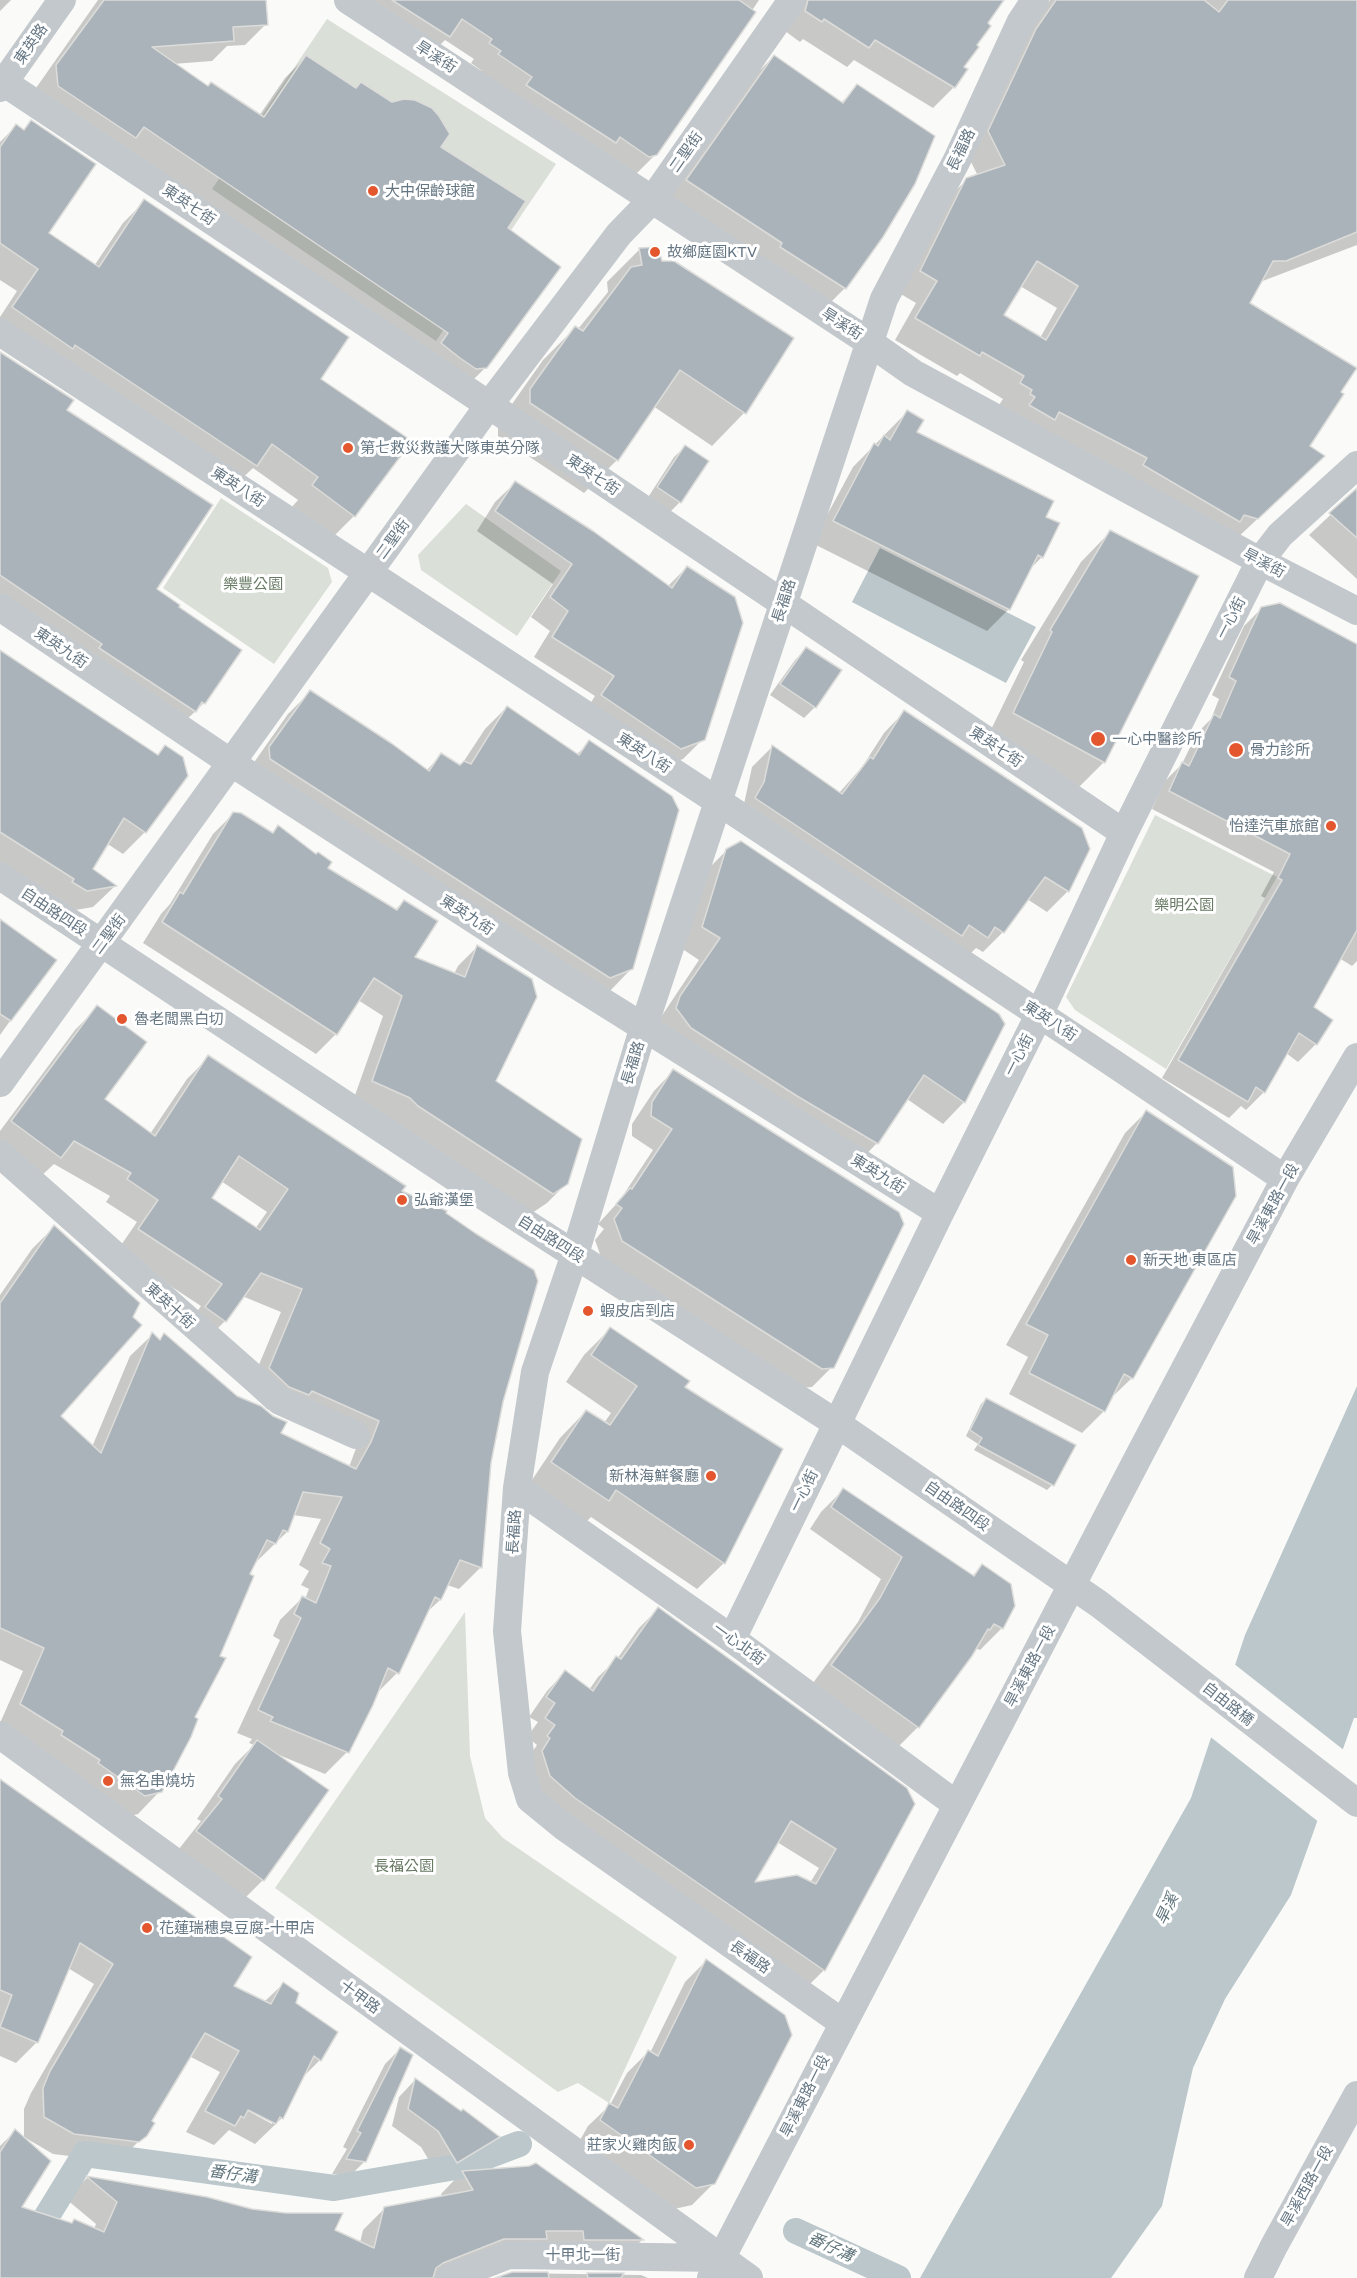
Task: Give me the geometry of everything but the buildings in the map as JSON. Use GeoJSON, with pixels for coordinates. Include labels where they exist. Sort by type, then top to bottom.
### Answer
{"type":"FeatureCollection","features":[{"type":"Feature","properties":{"kind":"street","name":"東英路"},"geometry":{"type":"LineString","coordinates":[[1,83],[62,0]]}},
{"type":"Feature","properties":{"kind":"street","name":"旱溪街"},"geometry":{"type":"LineString","coordinates":[[348,0],[653,199],[913,373],[1357,611]]}},
{"type":"Feature","properties":{"kind":"street","name":"長福路"},"geometry":{"type":"LineString","coordinates":[[843,2023],[563,1826],[530,1799],[522,1773],[507,1631],[517,1488],[535,1372],[575,1254],[644,1026],[869,342],[884,299],[957,160],[1020,23],[1035,0]]}},
{"type":"Feature","properties":{"kind":"street","name":"二聖街"},"geometry":{"type":"LineString","coordinates":[[0,1083],[489,405],[619,234],[653,199],[779,4]]}},
{"type":"Feature","properties":{"kind":"street","name":"東英七街"},"geometry":{"type":"LineString","coordinates":[[1,83],[489,405],[1124,833]]}},
{"type":"Feature","properties":{"kind":"street","name":"東英八街"},"geometry":{"type":"LineString","coordinates":[[0,332],[719,802],[1285,1179]]}},
{"type":"Feature","properties":{"kind":"street","name":"一心街"},"geometry":{"type":"LineString","coordinates":[[732,1639],[940,1213],[1040,1015],[1124,833],[1260,561],[1280,535],[1357,465]]}},
{"type":"Feature","properties":{"kind":"street","name":"東英九街"},"geometry":{"type":"LineString","coordinates":[[0,607],[230,762],[557,973],[940,1213]]}},
{"type":"Feature","properties":{"kind":"street","name":"自由路四段"},"geometry":{"type":"LineString","coordinates":[[0,876],[465,1184],[836,1424],[1099,1604]]}},
{"type":"Feature","properties":{"kind":"street","name":"旱溪東路一段"},"geometry":{"type":"LineString","coordinates":[[716,2268],[1285,1179],[1357,1057]]}},
{"type":"Feature","properties":{"kind":"street","name":"東英十街"},"geometry":{"type":"LineString","coordinates":[[0,1154],[280,1401],[356,1435]]}},
{"type":"Feature","properties":{"kind":"street","name":"一心北街"},"geometry":{"type":"LineString","coordinates":[[517,1488],[732,1639],[957,1805]]}},
{"type":"Feature","properties":{"kind":"street","name":"自由路橋"},"geometry":{"type":"LineString","coordinates":[[1099,1604],[1357,1803]]}},
{"type":"Feature","properties":{"kind":"street","name":"十甲路"},"geometry":{"type":"LineString","coordinates":[[0,1735],[716,2268],[749,2278]]}},
{"type":"Feature","properties":{"kind":"street","name":"旱溪西路一段"},"geometry":{"type":"LineString","coordinates":[[1258,2278],[1357,2095]]}},
{"type":"Feature","properties":{"kind":"street","name":"十甲北一街"},"geometry":{"type":"LineString","coordinates":[[449,2278],[509,2255],[716,2268]]}},
{"type":"Feature","properties":{"kind":"green space","name":"大中保齡球館"},"geometry":{"type":"Polygon","coordinates":[[[327,19],[556,164],[436,341],[212,189],[327,19]]]}},
{"type":"Feature","properties":{"kind":"green space","name":"樂豐公園"},"geometry":{"type":"Polygon","coordinates":[[[221,498],[328,568],[332,582],[274,664],[163,588],[221,498]]]}},
{"type":"Feature","properties":{"kind":"green space"},"geometry":{"type":"Polygon","coordinates":[[[466,504],[561,571],[517,636],[421,570],[418,555],[466,504]]]}},
{"type":"Feature","properties":{"kind":"green space","name":"樂明公園"},"geometry":{"type":"Polygon","coordinates":[[[1155,815],[1277,877],[1166,1069],[1075,1010],[1066,997],[1155,815]]]}},
{"type":"Feature","properties":{"kind":"green space","name":"長福公園"},"geometry":{"type":"Polygon","coordinates":[[[465,1612],[470,1756],[485,1818],[503,1838],[677,1957],[609,2103],[578,2083],[558,2092],[275,1888],[465,1612]]]}},
{"type":"Feature","properties":{"kind":"water"},"geometry":{"type":"Polygon","coordinates":[[[880,548],[1036,627],[1006,683],[852,602],[880,548]]]}},
{"type":"Feature","properties":{"kind":"water","name":"旱溪"},"geometry":{"type":"Polygon","coordinates":[[[1357,1386],[1357,1718],[1354,1718],[1291,1895],[1225,1999],[1193,2068],[1162,2206],[1111,2278],[920,2278],[1191,1798],[1245,1635],[1357,1386]]]}},
{"type":"Feature","properties":{"kind":"pier"},"geometry":{"type":"Polygon","coordinates":[[[1233,1663],[1345,1751],[1320,1823],[1208,1735],[1233,1663]]]}},
{"type":"Feature","properties":{"kind":"waterway","name":"番仔溝"},"geometry":{"type":"LineString","coordinates":[[11,2278],[85,2154],[334,2188],[461,2166],[519,2144]]}},
{"type":"Feature","properties":{"kind":"waterway","name":"番仔溝"},"geometry":{"type":"LineString","coordinates":[[796,2231],[898,2278]]}},
{"type":"Feature","properties":{"kind":"place","name":"大中保齡球館"},"geometry":{"type":"Point","coordinates":[373,191]}},
{"type":"Feature","properties":{"kind":"place","name":"故鄉庭園KTV"},"geometry":{"type":"Point","coordinates":[655,252]}},
{"type":"Feature","properties":{"kind":"place","name":"第七救災救護大隊東英分隊"},"geometry":{"type":"Point","coordinates":[348,448]}},
{"type":"Feature","properties":{"kind":"place","name":"一心中醫診所"},"geometry":{"type":"Point","coordinates":[1098,739]}},
{"type":"Feature","properties":{"kind":"place","name":"骨力診所"},"geometry":{"type":"Point","coordinates":[1236,750]}},
{"type":"Feature","properties":{"kind":"place","name":"怡達汽車旅館"},"geometry":{"type":"Point","coordinates":[1331,826]}},
{"type":"Feature","properties":{"kind":"place","name":"魯老闆黑白切"},"geometry":{"type":"Point","coordinates":[122,1019]}},
{"type":"Feature","properties":{"kind":"place","name":"弘爺漢堡"},"geometry":{"type":"Point","coordinates":[402,1200]}},
{"type":"Feature","properties":{"kind":"place","name":"新天地 東區店"},"geometry":{"type":"Point","coordinates":[1131,1260]}},
{"type":"Feature","properties":{"kind":"place","name":"蝦皮店到店"},"geometry":{"type":"Point","coordinates":[588,1311]}},
{"type":"Feature","properties":{"kind":"place","name":"新林海鮮餐廳"},"geometry":{"type":"Point","coordinates":[711,1476]}},
{"type":"Feature","properties":{"kind":"place","name":"無名串燒坊"},"geometry":{"type":"Point","coordinates":[108,1781]}},
{"type":"Feature","properties":{"kind":"place","name":"花蓮瑞穗臭豆腐-十甲店"},"geometry":{"type":"Point","coordinates":[147,1928]}},
{"type":"Feature","properties":{"kind":"place","name":"莊家火雞肉飯"},"geometry":{"type":"Point","coordinates":[689,2145]}}]}
